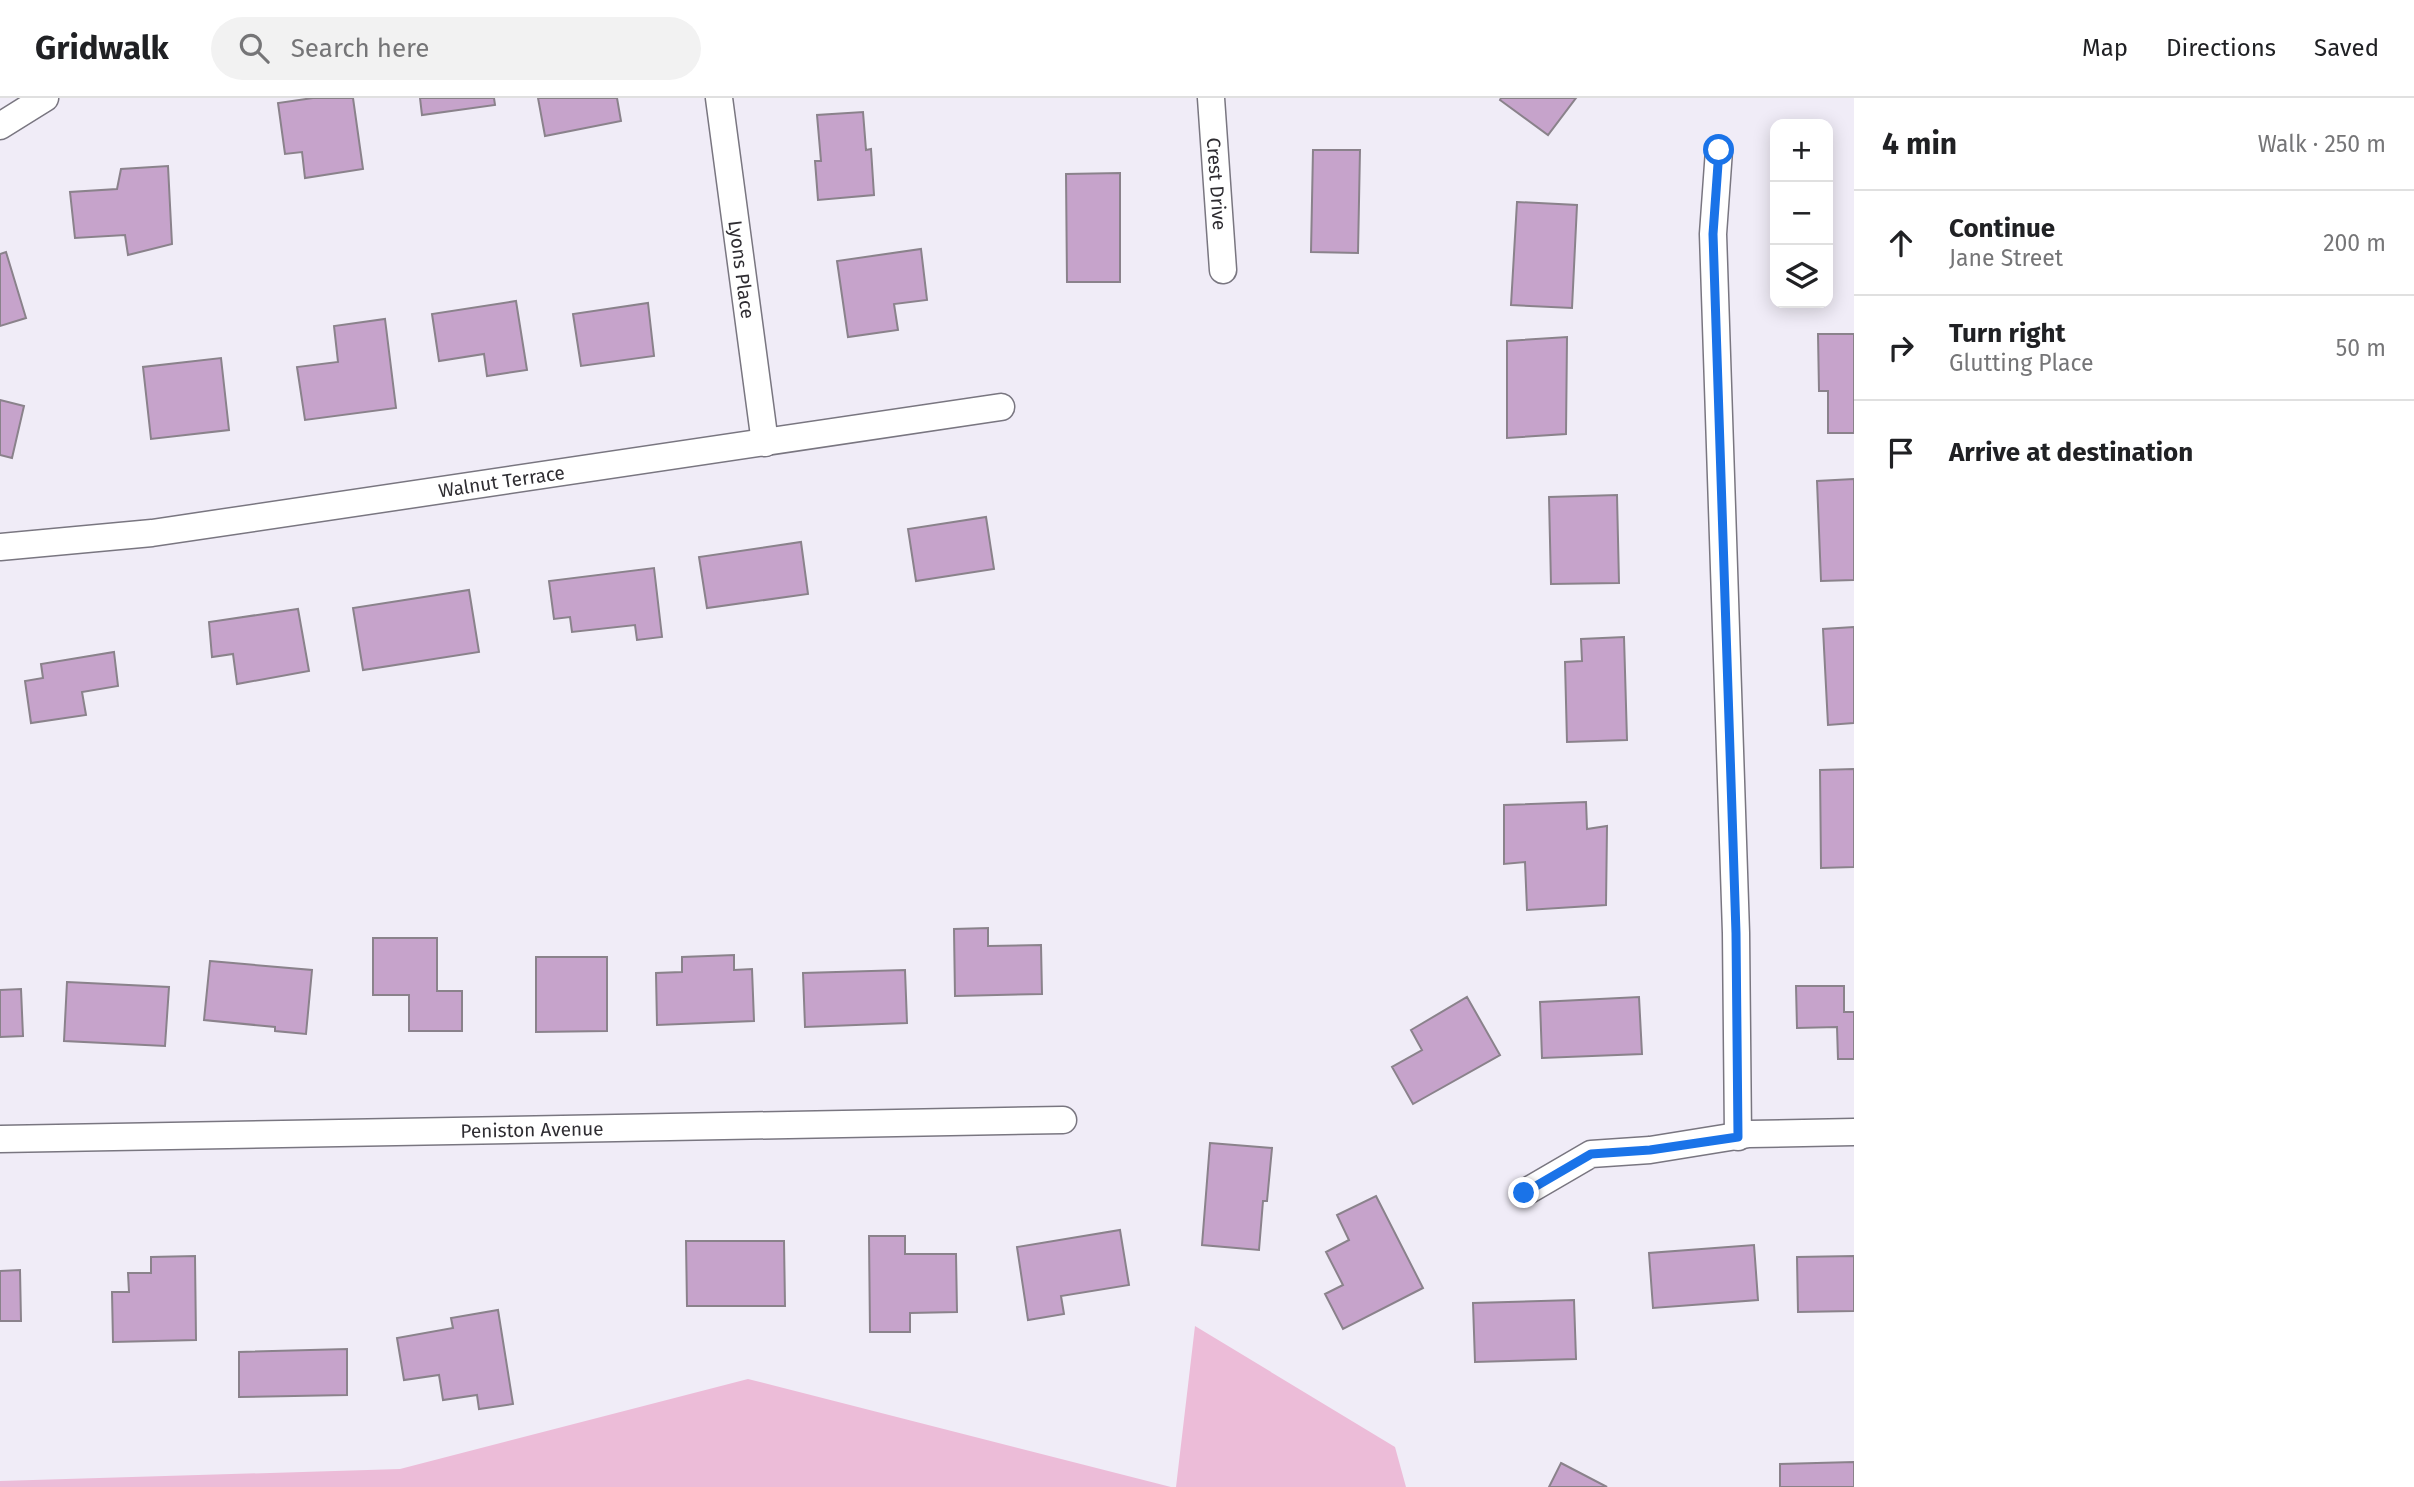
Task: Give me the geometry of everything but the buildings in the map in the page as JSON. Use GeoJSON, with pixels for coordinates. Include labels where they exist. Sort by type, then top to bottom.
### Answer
{"type":"FeatureCollection","features":[{"type":"Feature","properties":{"kind":"street"},"geometry":{"type":"LineString","coordinates":[[0,126],[45,98]]}},
{"type":"Feature","properties":{"kind":"street","name":"Lyons Place"},"geometry":{"type":"LineString","coordinates":[[719,98],[765,443]]}},
{"type":"Feature","properties":{"kind":"street","name":"Crest Drive"},"geometry":{"type":"LineString","coordinates":[[1211,98],[1223,270]]}},
{"type":"Feature","properties":{"kind":"street"},"geometry":{"type":"LineString","coordinates":[[1719,150],[1713,234],[1735,919],[1738,1137]]}},
{"type":"Feature","properties":{"kind":"street","name":"Walnut Terrace"},"geometry":{"type":"LineString","coordinates":[[0,547],[152,533],[1001,407]]}},
{"type":"Feature","properties":{"kind":"street","name":"Peniston Avenue"},"geometry":{"type":"LineString","coordinates":[[0,1139],[1063,1120]]}},
{"type":"Feature","properties":{"kind":"street"},"geometry":{"type":"LineString","coordinates":[[1524,1193],[1591,1154],[1650,1150],[1749,1134],[1854,1132]]}},
{"type":"Feature","properties":{"kind":"shaded area"},"geometry":{"type":"Polygon","coordinates":[[[1195,1326],[1395,1447],[1406,1487],[1176,1487],[1195,1326]]]}},
{"type":"Feature","properties":{"kind":"shaded area"},"geometry":{"type":"Polygon","coordinates":[[[748,1379],[1171,1487],[0,1487],[0,1481],[400,1469],[748,1379]]]}},
{"type":"Feature","properties":{"kind":"route"},"geometry":{"type":"LineString","coordinates":[[1524,1193],[1591,1154],[1650,1150],[1738,1137],[1736,933],[1713,234],[1719,150]]}}]}
